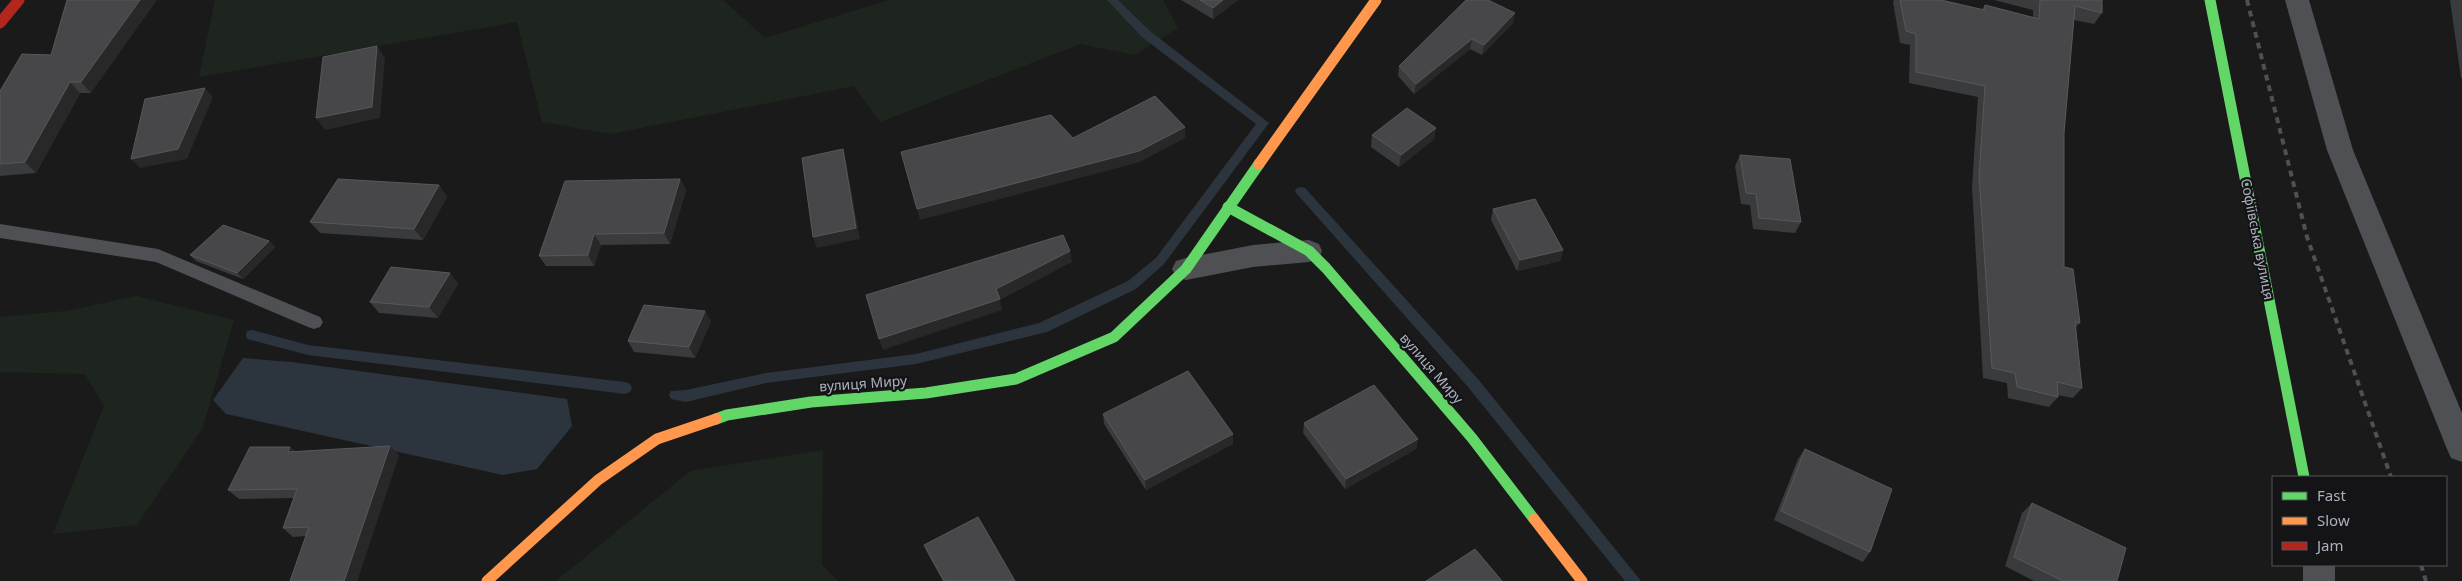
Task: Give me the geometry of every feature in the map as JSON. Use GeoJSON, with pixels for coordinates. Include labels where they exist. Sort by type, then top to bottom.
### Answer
{"type":"FeatureCollection","features":[{"type":"Feature","properties":{"kind":"street"},"geometry":{"type":"LineString","coordinates":[[0,23],[18,0]]}},
{"type":"Feature","properties":{"kind":"street","name":"вулиця Миру"},"geometry":{"type":"LineString","coordinates":[[487,581],[598,480],[657,439],[727,415],[811,402],[926,394],[1016,379],[1114,337],[1186,269],[1376,0]]}},
{"type":"Feature","properties":{"kind":"street","name":"Софіївська вулиця"},"geometry":{"type":"LineString","coordinates":[[2210,0],[2304,476]]}},
{"type":"Feature","properties":{"kind":"street"},"geometry":{"type":"LineString","coordinates":[[2297,0],[2340,150],[2462,449]]}},
{"type":"Feature","properties":{"kind":"street","name":"вулиця Миру"},"geometry":{"type":"LineString","coordinates":[[1228,208],[1309,251],[1326,268],[1472,438],[1582,581]]}},
{"type":"Feature","properties":{"kind":"street"},"geometry":{"type":"LineString","coordinates":[[1186,269],[1253,256],[1309,251]]}},
{"type":"Feature","properties":{"kind":"street"},"geometry":{"type":"LineString","coordinates":[[2319,566],[2319,581]]}},
{"type":"Feature","properties":{"kind":"lane"},"geometry":{"type":"LineString","coordinates":[[0,231],[158,256],[314,322]]}},
{"type":"Feature","properties":{"kind":"shaded area"},"geometry":{"type":"Polygon","coordinates":[[[215,0],[723,0],[765,38],[889,0],[1163,0],[1178,28],[1135,55],[1080,44],[880,122],[854,86],[611,134],[542,122],[517,22],[199,77],[215,0]]]}},
{"type":"Feature","properties":{"kind":"shaded area"},"geometry":{"type":"Polygon","coordinates":[[[136,296],[234,320],[203,427],[137,525],[53,534],[104,406],[85,374],[0,372],[0,317],[66,311],[136,296]]]}},
{"type":"Feature","properties":{"kind":"shaded area"},"geometry":{"type":"Polygon","coordinates":[[[243,358],[291,362],[567,399],[572,426],[537,469],[503,475],[226,414],[213,400],[243,358]]]}},
{"type":"Feature","properties":{"kind":"shaded area"},"geometry":{"type":"Polygon","coordinates":[[[823,450],[822,565],[838,581],[556,581],[690,471],[823,450]]]}},
{"type":"Feature","properties":{"kind":"building"},"geometry":{"type":"Polygon","coordinates":[[[67,0],[140,0],[81,82],[70,82],[25,162],[0,164],[0,91],[22,54],[51,55],[67,0]]]}},
{"type":"Feature","properties":{"kind":"building"},"geometry":{"type":"Polygon","coordinates":[[[1200,0],[1223,0],[1213,8],[1200,0]]]}},
{"type":"Feature","properties":{"kind":"building"},"geometry":{"type":"Polygon","coordinates":[[[1466,0],[1488,0],[1515,13],[1484,45],[1472,39],[1416,84],[1399,66],[1466,0]]]}},
{"type":"Feature","properties":{"kind":"building"},"geometry":{"type":"Polygon","coordinates":[[[1900,0],[1941,0],[1984,10],[1985,5],[2039,19],[2040,0],[2102,0],[2102,13],[2075,6],[2064,133],[2064,267],[2073,269],[2080,323],[2075,322],[2082,388],[2057,382],[2058,397],[2017,387],[2015,373],[1992,368],[1979,176],[1985,86],[1916,72],[1916,34],[1906,31],[1900,0]]]}},
{"type":"Feature","properties":{"kind":"building"},"geometry":{"type":"Polygon","coordinates":[[[377,46],[372,107],[316,118],[323,57],[377,46]]]}},
{"type":"Feature","properties":{"kind":"building"},"geometry":{"type":"Polygon","coordinates":[[[205,88],[178,149],[131,159],[145,99],[205,88]]]}},
{"type":"Feature","properties":{"kind":"building"},"geometry":{"type":"Polygon","coordinates":[[[1155,96],[1185,127],[1139,151],[917,209],[901,152],[1051,115],[1073,138],[1155,96]]]}},
{"type":"Feature","properties":{"kind":"building"},"geometry":{"type":"Polygon","coordinates":[[[1407,108],[1436,128],[1401,155],[1372,135],[1407,108]]]}},
{"type":"Feature","properties":{"kind":"building"},"geometry":{"type":"Polygon","coordinates":[[[843,149],[856,228],[813,237],[802,158],[843,149]]]}},
{"type":"Feature","properties":{"kind":"building"},"geometry":{"type":"Polygon","coordinates":[[[1740,155],[1790,159],[1801,222],[1759,218],[1756,194],[1746,193],[1740,155]]]}},
{"type":"Feature","properties":{"kind":"building"},"geometry":{"type":"Polygon","coordinates":[[[338,179],[439,185],[414,229],[310,222],[338,179]]]}},
{"type":"Feature","properties":{"kind":"building"},"geometry":{"type":"Polygon","coordinates":[[[680,179],[664,233],[594,234],[588,255],[539,256],[565,181],[680,179]]]}},
{"type":"Feature","properties":{"kind":"building"},"geometry":{"type":"Polygon","coordinates":[[[1535,199],[1563,250],[1520,260],[1493,209],[1535,199]]]}},
{"type":"Feature","properties":{"kind":"building"},"geometry":{"type":"Polygon","coordinates":[[[223,225],[269,241],[237,273],[190,255],[223,225]]]}},
{"type":"Feature","properties":{"kind":"building"},"geometry":{"type":"Polygon","coordinates":[[[1063,235],[1070,251],[996,289],[1000,299],[879,339],[866,295],[1063,235]]]}},
{"type":"Feature","properties":{"kind":"building"},"geometry":{"type":"Polygon","coordinates":[[[391,267],[450,273],[429,307],[370,302],[391,267]]]}},
{"type":"Feature","properties":{"kind":"building"},"geometry":{"type":"Polygon","coordinates":[[[644,305],[705,311],[689,347],[628,341],[644,305]]]}},
{"type":"Feature","properties":{"kind":"building"},"geometry":{"type":"Polygon","coordinates":[[[1188,371],[1233,434],[1145,480],[1103,414],[1188,371]]]}},
{"type":"Feature","properties":{"kind":"building"},"geometry":{"type":"Polygon","coordinates":[[[1374,385],[1418,439],[1346,479],[1304,423],[1374,385]]]}},
{"type":"Feature","properties":{"kind":"building"},"geometry":{"type":"Polygon","coordinates":[[[390,446],[344,581],[290,581],[309,527],[283,528],[297,489],[228,490],[250,447],[290,447],[288,452],[390,446]]]}},
{"type":"Feature","properties":{"kind":"building"},"geometry":{"type":"Polygon","coordinates":[[[1805,449],[1892,489],[1870,552],[1781,511],[1805,449]]]}},
{"type":"Feature","properties":{"kind":"building"},"geometry":{"type":"Polygon","coordinates":[[[2032,503],[2126,548],[2117,581],[2063,581],[2014,557],[2032,503]]]}},
{"type":"Feature","properties":{"kind":"building"},"geometry":{"type":"Polygon","coordinates":[[[978,517],[1015,581],[944,581],[924,545],[978,517]]]}},
{"type":"Feature","properties":{"kind":"building"},"geometry":{"type":"Polygon","coordinates":[[[1475,549],[1502,581],[1426,581],[1475,549]]]}},
{"type":"Feature","properties":{"kind":"waterway"},"geometry":{"type":"LineString","coordinates":[[676,395],[686,396],[766,378],[916,359],[1042,328],[1132,285],[1160,261],[1263,123],[1146,34],[1112,0]]}},
{"type":"Feature","properties":{"kind":"waterway"},"geometry":{"type":"LineString","coordinates":[[1301,191],[1473,383],[1634,581]]}},
{"type":"Feature","properties":{"kind":"waterway"},"geometry":{"type":"LineString","coordinates":[[252,335],[308,350],[625,388]]}},
{"type":"Feature","properties":{"kind":"railway"},"geometry":{"type":"LineString","coordinates":[[2247,0],[2307,237],[2391,476]]}},
{"type":"Feature","properties":{"kind":"railway"},"geometry":{"type":"LineString","coordinates":[[2421,566],[2426,581]]}},
{"type":"Feature","properties":{"kind":"traffic: fast"},"geometry":{"type":"LineString","coordinates":[[2210,0],[2304,476]]}},
{"type":"Feature","properties":{"kind":"traffic: fast"},"geometry":{"type":"LineString","coordinates":[[716,419],[727,415],[811,402],[926,393],[1016,379],[1114,337],[1186,269],[1259,164]]}},
{"type":"Feature","properties":{"kind":"traffic: fast"},"geometry":{"type":"LineString","coordinates":[[1228,207],[1309,251],[1326,268],[1472,438],[1534,519]]}},
{"type":"Feature","properties":{"kind":"traffic: slow"},"geometry":{"type":"LineString","coordinates":[[1259,164],[1376,0]]}},
{"type":"Feature","properties":{"kind":"traffic: slow"},"geometry":{"type":"LineString","coordinates":[[487,581],[598,480],[657,439],[716,419]]}},
{"type":"Feature","properties":{"kind":"traffic: slow"},"geometry":{"type":"LineString","coordinates":[[1534,519],[1582,581]]}},
{"type":"Feature","properties":{"kind":"traffic: jam"},"geometry":{"type":"LineString","coordinates":[[0,23],[19,0]]}}]}
